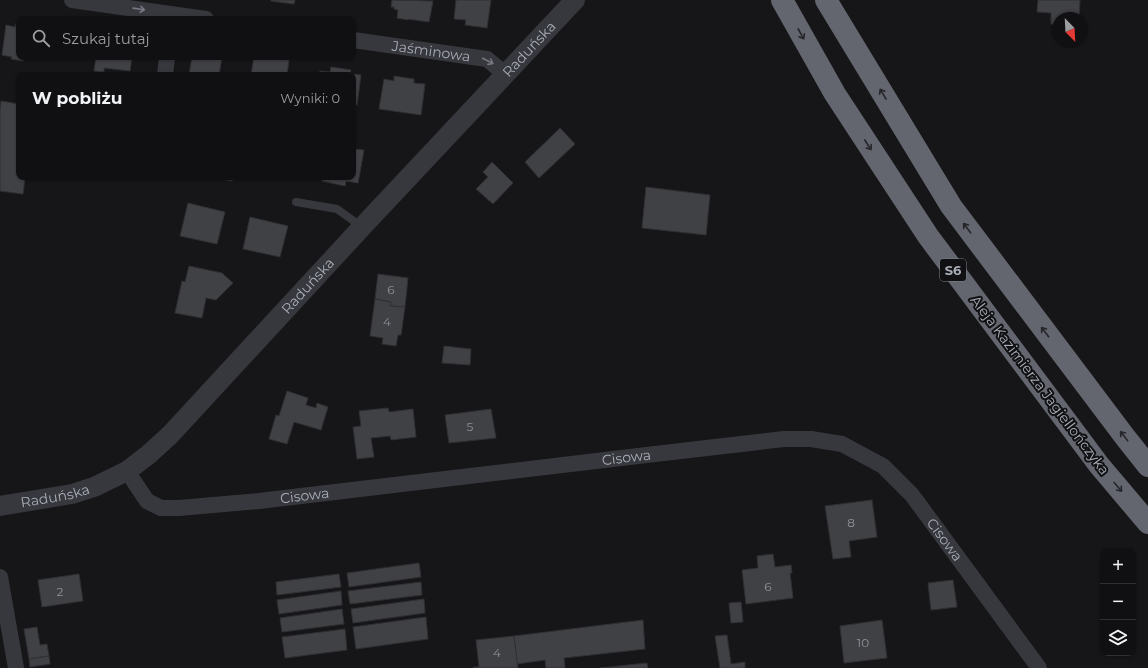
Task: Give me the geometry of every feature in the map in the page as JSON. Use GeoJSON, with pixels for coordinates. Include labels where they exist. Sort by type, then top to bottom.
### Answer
{"type":"FeatureCollection","features":[{"type":"Feature","properties":{"kind":"highway","name":"Aleja Kazimierza Jagiellończyka"},"geometry":{"type":"LineString","coordinates":[[782,0],[835,94],[928,236],[1099,465],[1148,523]]}},
{"type":"Feature","properties":{"kind":"highway","name":"S6"},"geometry":{"type":"LineString","coordinates":[[826,0],[951,206],[1124,437],[1148,466]]}},
{"type":"Feature","properties":{"kind":"street"},"geometry":{"type":"LineString","coordinates":[[72,0],[166,16]]}},
{"type":"Feature","properties":{"kind":"street","name":"Raduńska"},"geometry":{"type":"LineString","coordinates":[[0,506],[72,494],[94,487],[126,471],[148,456],[170,435],[362,227],[575,0]]}},
{"type":"Feature","properties":{"kind":"street","name":"Jaśminowa"},"geometry":{"type":"LineString","coordinates":[[356,40],[487,59],[506,74]]}},
{"type":"Feature","properties":{"kind":"street"},"geometry":{"type":"LineString","coordinates":[[165,72],[167,60]]}},
{"type":"Feature","properties":{"kind":"street","name":"Cisowa"},"geometry":{"type":"LineString","coordinates":[[126,471],[147,501],[161,508],[179,508],[259,502],[647,454],[784,439],[811,439],[842,444],[883,466],[912,495],[1040,668]]}},
{"type":"Feature","properties":{"kind":"street"},"geometry":{"type":"LineString","coordinates":[[0,577],[16,668]]}},
{"type":"Feature","properties":{"kind":"lane"},"geometry":{"type":"LineString","coordinates":[[296,202],[336,209],[362,227]]}},
{"type":"Feature","properties":{"kind":"building"},"geometry":{"type":"Polygon","coordinates":[[[271,0],[295,0],[294,4],[271,0]]]}},
{"type":"Feature","properties":{"kind":"building"},"geometry":{"type":"Polygon","coordinates":[[[392,0],[433,1],[429,22],[397,18],[398,10],[391,7],[392,0]]]}},
{"type":"Feature","properties":{"kind":"building"},"geometry":{"type":"Polygon","coordinates":[[[456,0],[491,0],[487,28],[465,25],[466,20],[454,19],[456,0]]]}},
{"type":"Feature","properties":{"kind":"building"},"geometry":{"type":"Polygon","coordinates":[[[1038,0],[1080,0],[1079,12],[1052,12],[1052,24],[1051,13],[1037,12],[1038,0]]]}},
{"type":"Feature","properties":{"kind":"building"},"geometry":{"type":"Polygon","coordinates":[[[16,23],[16,60],[11,59],[12,57],[2,55],[6,25],[15,27],[16,23]]]}},
{"type":"Feature","properties":{"kind":"building"},"geometry":{"type":"Polygon","coordinates":[[[96,60],[132,60],[130,71],[104,68],[104,72],[94,71],[96,60]]]}},
{"type":"Feature","properties":{"kind":"building"},"geometry":{"type":"Polygon","coordinates":[[[192,60],[222,60],[220,72],[190,72],[192,60]]]}},
{"type":"Feature","properties":{"kind":"building"},"geometry":{"type":"Polygon","coordinates":[[[254,60],[289,60],[287,72],[252,72],[254,60]]]}},
{"type":"Feature","properties":{"kind":"building"},"geometry":{"type":"Polygon","coordinates":[[[331,67],[351,70],[350,72],[330,72],[331,67]]]}},
{"type":"Feature","properties":{"kind":"building"},"geometry":{"type":"Polygon","coordinates":[[[356,75],[361,75],[356,105],[356,75]]]}},
{"type":"Feature","properties":{"kind":"building"},"geometry":{"type":"Polygon","coordinates":[[[394,76],[414,79],[414,83],[425,84],[421,115],[379,109],[384,79],[394,81],[394,76]]]}},
{"type":"Feature","properties":{"kind":"building"},"geometry":{"type":"Polygon","coordinates":[[[1,101],[16,104],[16,180],[25,180],[23,194],[0,191],[1,101]]]}},
{"type":"Feature","properties":{"kind":"building"},"geometry":{"type":"Polygon","coordinates":[[[560,128],[575,144],[539,178],[525,162],[560,128]]]}},
{"type":"Feature","properties":{"kind":"building"},"geometry":{"type":"Polygon","coordinates":[[[356,149],[364,150],[358,183],[346,181],[345,186],[322,181],[356,180],[356,149]]]}},
{"type":"Feature","properties":{"kind":"building"},"geometry":{"type":"Polygon","coordinates":[[[492,162],[513,183],[493,204],[476,189],[488,177],[483,172],[492,162]]]}},
{"type":"Feature","properties":{"kind":"building"},"geometry":{"type":"Polygon","coordinates":[[[646,187],[710,195],[706,235],[642,228],[646,187]]]}},
{"type":"Feature","properties":{"kind":"building"},"geometry":{"type":"Polygon","coordinates":[[[188,203],[225,212],[217,244],[180,236],[188,203]]]}},
{"type":"Feature","properties":{"kind":"building"},"geometry":{"type":"Polygon","coordinates":[[[250,217],[288,226],[280,257],[243,249],[250,217]]]}},
{"type":"Feature","properties":{"kind":"building"},"geometry":{"type":"Polygon","coordinates":[[[189,266],[222,273],[233,283],[216,300],[206,298],[202,318],[175,313],[182,281],[185,282],[189,266]]]}},
{"type":"Feature","properties":{"kind":"building"},"geometry":{"type":"Polygon","coordinates":[[[378,274],[408,278],[405,307],[390,306],[391,302],[375,299],[378,274]]]}},
{"type":"Feature","properties":{"kind":"building"},"geometry":{"type":"Polygon","coordinates":[[[375,299],[391,302],[390,306],[405,307],[401,335],[398,335],[396,346],[382,344],[383,338],[370,336],[375,299]]]}},
{"type":"Feature","properties":{"kind":"building"},"geometry":{"type":"Polygon","coordinates":[[[444,346],[471,349],[470,365],[442,363],[444,346]]]}},
{"type":"Feature","properties":{"kind":"building"},"geometry":{"type":"Polygon","coordinates":[[[287,391],[308,398],[306,405],[316,408],[317,403],[328,407],[321,430],[294,422],[287,444],[269,439],[276,415],[279,416],[287,391]]]}},
{"type":"Feature","properties":{"kind":"building"},"geometry":{"type":"Polygon","coordinates":[[[388,408],[389,412],[413,409],[416,437],[391,440],[390,436],[371,438],[374,457],[357,459],[353,427],[361,426],[359,411],[388,408]]]}},
{"type":"Feature","properties":{"kind":"building"},"geometry":{"type":"Polygon","coordinates":[[[491,409],[496,438],[449,443],[445,415],[491,409]]]}},
{"type":"Feature","properties":{"kind":"building"},"geometry":{"type":"Polygon","coordinates":[[[872,500],[877,537],[849,541],[851,557],[833,559],[825,506],[872,500]]]}},
{"type":"Feature","properties":{"kind":"building"},"geometry":{"type":"Polygon","coordinates":[[[773,554],[775,567],[791,565],[792,573],[790,573],[793,598],[746,604],[742,570],[758,568],[757,556],[773,554]]]}},
{"type":"Feature","properties":{"kind":"building"},"geometry":{"type":"Polygon","coordinates":[[[419,563],[421,577],[349,587],[347,573],[419,563]]]}},
{"type":"Feature","properties":{"kind":"building"},"geometry":{"type":"Polygon","coordinates":[[[79,574],[83,601],[42,607],[38,580],[79,574]]]}},
{"type":"Feature","properties":{"kind":"building"},"geometry":{"type":"Polygon","coordinates":[[[339,574],[341,587],[277,595],[276,582],[339,574]]]}},
{"type":"Feature","properties":{"kind":"building"},"geometry":{"type":"Polygon","coordinates":[[[953,580],[957,607],[931,610],[928,583],[953,580]]]}},
{"type":"Feature","properties":{"kind":"building"},"geometry":{"type":"Polygon","coordinates":[[[421,582],[422,595],[350,604],[348,591],[421,582]]]}},
{"type":"Feature","properties":{"kind":"building"},"geometry":{"type":"Polygon","coordinates":[[[341,591],[342,605],[279,614],[277,600],[341,591]]]}},
{"type":"Feature","properties":{"kind":"building"},"geometry":{"type":"Polygon","coordinates":[[[424,599],[425,613],[353,623],[351,609],[424,599]]]}},
{"type":"Feature","properties":{"kind":"building"},"geometry":{"type":"Polygon","coordinates":[[[741,602],[743,622],[731,623],[729,603],[741,602]]]}},
{"type":"Feature","properties":{"kind":"building"},"geometry":{"type":"Polygon","coordinates":[[[342,609],[344,624],[282,632],[280,618],[342,609]]]}},
{"type":"Feature","properties":{"kind":"building"},"geometry":{"type":"Polygon","coordinates":[[[426,617],[428,639],[356,649],[353,627],[426,617]]]}},
{"type":"Feature","properties":{"kind":"building"},"geometry":{"type":"Polygon","coordinates":[[[643,620],[645,649],[564,658],[565,668],[546,668],[545,660],[517,664],[514,636],[643,620]]]}},
{"type":"Feature","properties":{"kind":"building"},"geometry":{"type":"Polygon","coordinates":[[[882,620],[887,658],[844,663],[840,626],[882,620]]]}},
{"type":"Feature","properties":{"kind":"building"},"geometry":{"type":"Polygon","coordinates":[[[37,627],[40,645],[47,644],[49,656],[29,659],[24,629],[37,627]]]}},
{"type":"Feature","properties":{"kind":"building"},"geometry":{"type":"Polygon","coordinates":[[[345,629],[347,650],[285,658],[282,637],[345,629]]]}},
{"type":"Feature","properties":{"kind":"building"},"geometry":{"type":"Polygon","coordinates":[[[727,635],[731,664],[745,662],[745,668],[720,668],[715,636],[727,635]]]}},
{"type":"Feature","properties":{"kind":"building"},"geometry":{"type":"Polygon","coordinates":[[[514,636],[518,668],[473,667],[479,667],[476,640],[514,636]]]}},
{"type":"Feature","properties":{"kind":"building"},"geometry":{"type":"Polygon","coordinates":[[[49,656],[50,664],[30,667],[29,659],[49,656]]]}},
{"type":"Feature","properties":{"kind":"building"},"geometry":{"type":"Polygon","coordinates":[[[647,663],[648,668],[600,668],[647,663]]]}}]}
